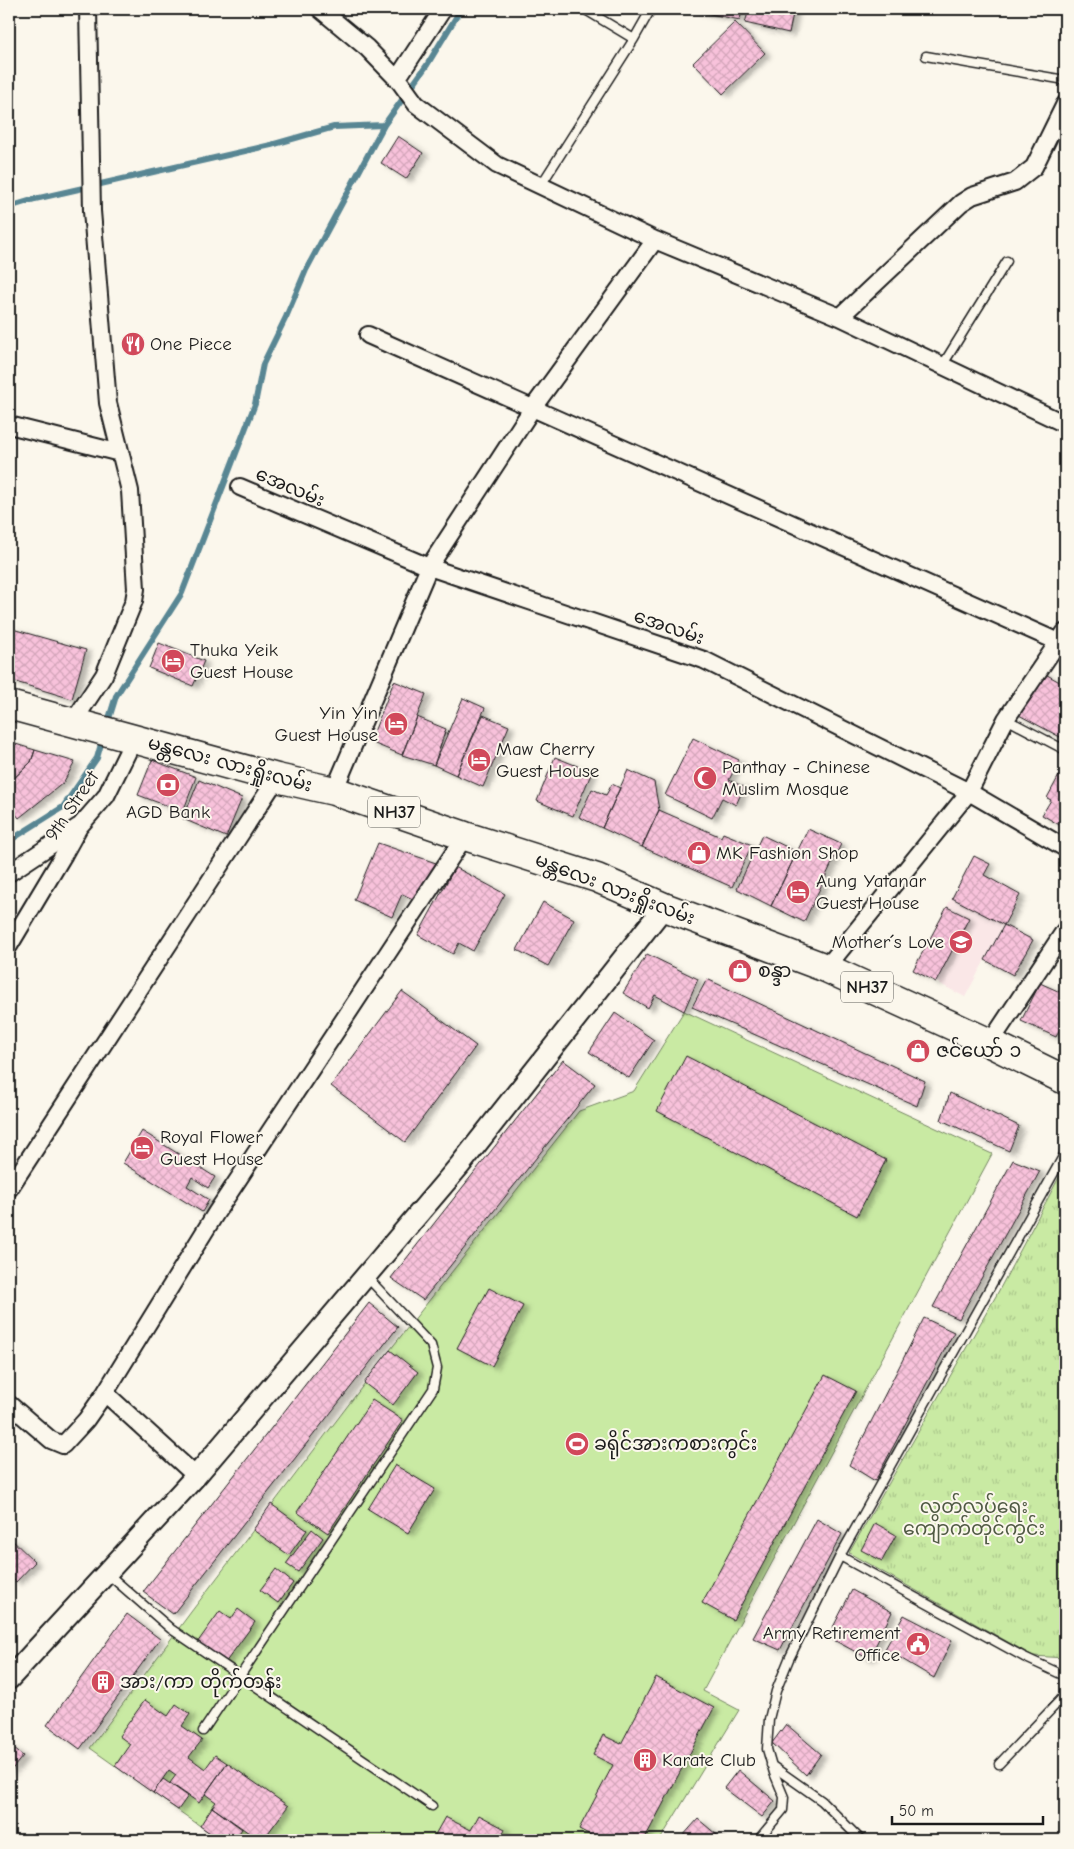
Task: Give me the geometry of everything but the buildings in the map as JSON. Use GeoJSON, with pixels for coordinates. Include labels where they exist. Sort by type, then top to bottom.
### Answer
{"type":"FeatureCollection","features":[{"type":"Feature","properties":{"kind":"highway","name":"NH37"},"geometry":{"type":"LineString","coordinates":[[9,705],[126,736]]}},
{"type":"Feature","properties":{"kind":"highway","name":"မန္တလေး လားရှိုးလမ်း"},"geometry":{"type":"LineString","coordinates":[[126,736],[277,778],[334,791],[465,836],[597,878],[664,907],[826,968],[1065,1080]]}},
{"type":"Feature","properties":{"kind":"street"},"geometry":{"type":"LineString","coordinates":[[83,725],[134,601],[136,589],[130,491],[108,403],[90,177],[88,9]]}},
{"type":"Feature","properties":{"kind":"street"},"geometry":{"type":"LineString","coordinates":[[320,9],[367,48],[398,80],[416,104],[497,165],[656,240],[840,317],[1065,424]]}},
{"type":"Feature","properties":{"kind":"street"},"geometry":{"type":"LineString","coordinates":[[398,80],[443,9]]}},
{"type":"Feature","properties":{"kind":"street"},"geometry":{"type":"LineString","coordinates":[[840,317],[961,203],[972,196],[1015,182],[1034,167],[1065,104]]}},
{"type":"Feature","properties":{"kind":"street"},"geometry":{"type":"LineString","coordinates":[[334,791],[429,567],[532,409],[656,240]]}},
{"type":"Feature","properties":{"kind":"street"},"geometry":{"type":"LineString","coordinates":[[368,335],[532,409],[1063,640],[1006,719],[969,792],[826,968]]}},
{"type":"Feature","properties":{"kind":"street"},"geometry":{"type":"LineString","coordinates":[[9,425],[120,453]]}},
{"type":"Feature","properties":{"kind":"street","name":"အေလမ်း"},"geometry":{"type":"LineString","coordinates":[[240,487],[429,567],[704,660],[969,792],[1065,848]]}},
{"type":"Feature","properties":{"kind":"street","name":"9th Street"},"geometry":{"type":"LineString","coordinates":[[9,946],[79,827],[106,796],[126,736]]}},
{"type":"Feature","properties":{"kind":"street"},"geometry":{"type":"LineString","coordinates":[[9,1189],[277,778]]}},
{"type":"Feature","properties":{"kind":"street"},"geometry":{"type":"LineString","coordinates":[[9,873],[79,827]]}},
{"type":"Feature","properties":{"kind":"street"},"geometry":{"type":"LineString","coordinates":[[9,1404],[51,1440],[63,1445],[86,1420],[105,1394],[216,1213],[465,836]]}},
{"type":"Feature","properties":{"kind":"street"},"geometry":{"type":"LineString","coordinates":[[9,1679],[196,1476],[366,1276],[460,1165],[664,907]]}},
{"type":"Feature","properties":{"kind":"street"},"geometry":{"type":"LineString","coordinates":[[990,1044],[1065,930]]}},
{"type":"Feature","properties":{"kind":"street"},"geometry":{"type":"LineString","coordinates":[[105,1394],[196,1476]]}},
{"type":"Feature","properties":{"kind":"lane"},"geometry":{"type":"LineString","coordinates":[[584,9],[634,38]]}},
{"type":"Feature","properties":{"kind":"lane"},"geometry":{"type":"LineString","coordinates":[[541,186],[651,9]]}},
{"type":"Feature","properties":{"kind":"lane"},"geometry":{"type":"LineString","coordinates":[[926,56],[1065,80]]}},
{"type":"Feature","properties":{"kind":"lane"},"geometry":{"type":"LineString","coordinates":[[942,366],[1007,261]]}},
{"type":"Feature","properties":{"kind":"lane"},"geometry":{"type":"LineString","coordinates":[[1006,719],[1065,750]]}},
{"type":"Feature","properties":{"kind":"lane"},"geometry":{"type":"LineString","coordinates":[[758,1840],[783,1810],[784,1797],[771,1765],[767,1749],[767,1739],[769,1720],[776,1691],[789,1660],[840,1556],[1065,1153]]}},
{"type":"Feature","properties":{"kind":"lane"},"geometry":{"type":"LineString","coordinates":[[203,1731],[433,1389],[437,1368],[431,1345],[366,1276]]}},
{"type":"Feature","properties":{"kind":"lane"},"geometry":{"type":"LineString","coordinates":[[840,1556],[1024,1658],[1065,1676]]}},
{"type":"Feature","properties":{"kind":"lane"},"geometry":{"type":"LineString","coordinates":[[107,1573],[171,1629],[432,1806]]}},
{"type":"Feature","properties":{"kind":"lane"},"geometry":{"type":"LineString","coordinates":[[999,1764],[1065,1695]]}},
{"type":"Feature","properties":{"kind":"lane"},"geometry":{"type":"LineString","coordinates":[[771,1765],[822,1801],[861,1840]]}},
{"type":"Feature","properties":{"kind":"shaded area","name":"Mother´s Love"},"geometry":{"type":"Polygon","coordinates":[[[974,856],[990,864],[984,876],[1020,895],[965,997],[913,970],[974,856]]]}},
{"type":"Feature","properties":{"kind":"green space","name":"ခရိုင်အားကစားကွင်း"},"geometry":{"type":"Polygon","coordinates":[[[684,1011],[992,1154],[703,1691],[739,1710],[660,1840],[220,1840],[90,1748],[390,1350],[579,1111],[634,1091],[684,1011]]]}},
{"type":"Feature","properties":{"kind":"green space","name":"လွတ်လပ်ရေး ကျောက်တိုင်ကွင်း"},"geometry":{"type":"Polygon","coordinates":[[[1065,1166],[1065,1658],[1033,1656],[849,1553],[996,1296],[1065,1166]]]}},
{"type":"Feature","properties":{"kind":"waterway"},"geometry":{"type":"LineString","coordinates":[[107,725],[116,696],[182,593],[255,404],[263,364],[306,270],[384,125],[427,65],[461,9]]}},
{"type":"Feature","properties":{"kind":"waterway"},"geometry":{"type":"LineString","coordinates":[[9,207],[35,199],[271,145],[334,127],[384,125]]}},
{"type":"Feature","properties":{"kind":"waterway"},"geometry":{"type":"LineString","coordinates":[[9,841],[63,807],[97,758],[103,737]]}},
{"type":"Feature","properties":{"kind":"place","name":"One Piece"},"geometry":{"type":"Point","coordinates":[133,344]}},
{"type":"Feature","properties":{"kind":"place","name":"Thuka Yeik Guest House"},"geometry":{"type":"Point","coordinates":[173,661]}},
{"type":"Feature","properties":{"kind":"place","name":"Yin Yin Guest House"},"geometry":{"type":"Point","coordinates":[396,724]}},
{"type":"Feature","properties":{"kind":"place","name":"Maw Cherry Guest House"},"geometry":{"type":"Point","coordinates":[479,760]}},
{"type":"Feature","properties":{"kind":"place","name":"Panthay - Chinese Muslim Mosque"},"geometry":{"type":"Point","coordinates":[705,778]}},
{"type":"Feature","properties":{"kind":"place","name":"AGD Bank"},"geometry":{"type":"Point","coordinates":[168,785]}},
{"type":"Feature","properties":{"kind":"place","name":"MK Fashion Shop"},"geometry":{"type":"Point","coordinates":[699,853]}},
{"type":"Feature","properties":{"kind":"place","name":"Aung Yatanar Guest House"},"geometry":{"type":"Point","coordinates":[798,892]}},
{"type":"Feature","properties":{"kind":"place","name":"Mother´s Love"},"geometry":{"type":"Point","coordinates":[961,942]}},
{"type":"Feature","properties":{"kind":"place","name":"စန္ဒာ"},"geometry":{"type":"Point","coordinates":[740,971]}},
{"type":"Feature","properties":{"kind":"place","name":"ဇင်ယော် ၁"},"geometry":{"type":"Point","coordinates":[918,1051]}},
{"type":"Feature","properties":{"kind":"place","name":"Royal Flower Guest House"},"geometry":{"type":"Point","coordinates":[142,1148]}},
{"type":"Feature","properties":{"kind":"place","name":"ခရိုင်အားကစားကွင်း"},"geometry":{"type":"Point","coordinates":[577,1444]}},
{"type":"Feature","properties":{"kind":"place","name":"Army Retirement Office"},"geometry":{"type":"Point","coordinates":[918,1644]}},
{"type":"Feature","properties":{"kind":"place","name":"အား/ကာ တိုက်တန်း"},"geometry":{"type":"Point","coordinates":[103,1682]}},
{"type":"Feature","properties":{"kind":"place","name":"Karate Club"},"geometry":{"type":"Point","coordinates":[645,1760]}}]}
